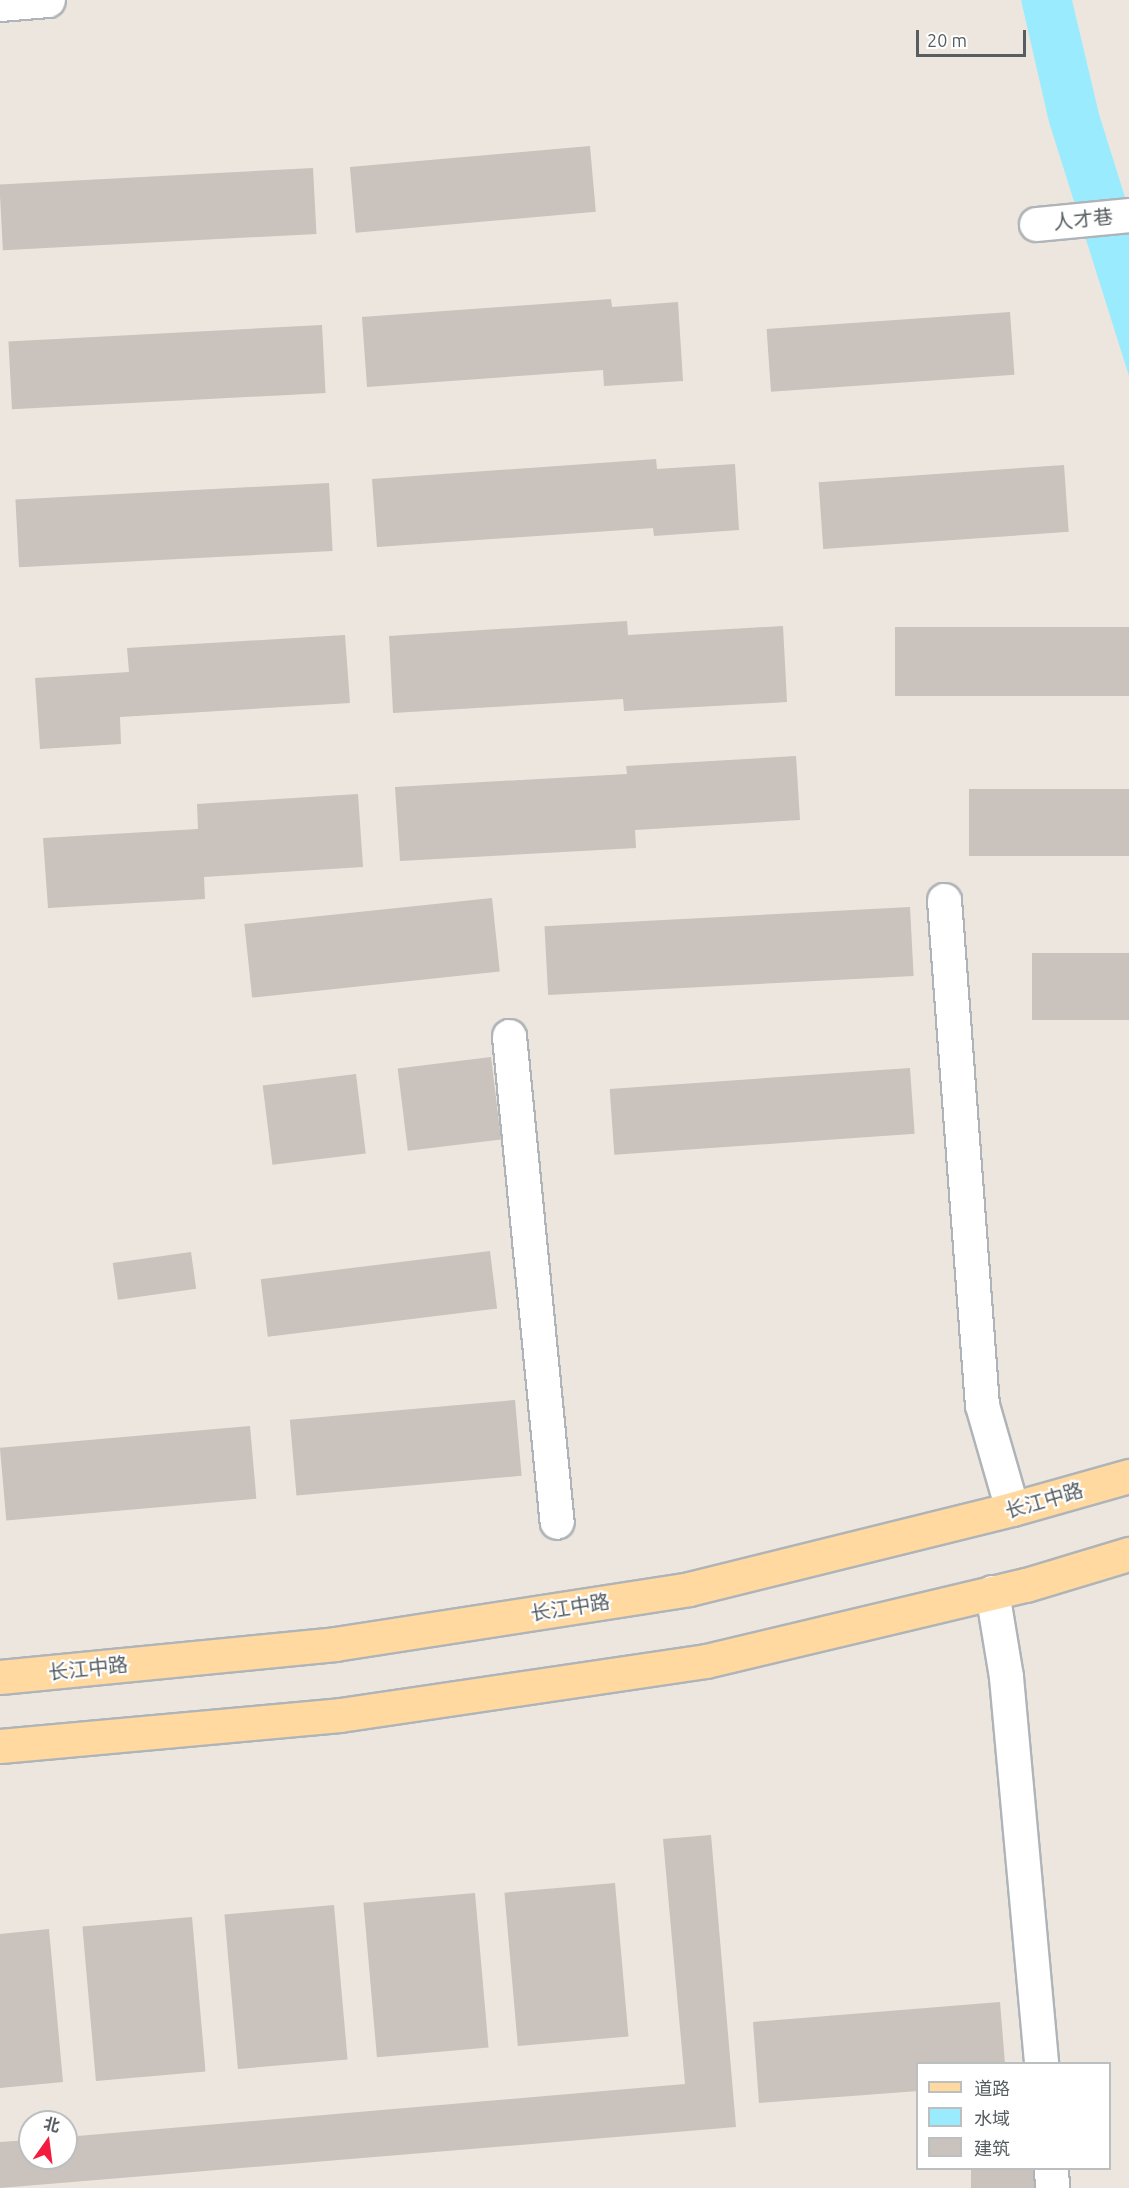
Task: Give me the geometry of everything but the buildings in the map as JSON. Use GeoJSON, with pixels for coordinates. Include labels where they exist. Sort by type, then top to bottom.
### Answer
{"type":"FeatureCollection","features":[{"type":"Feature","properties":{"kind":"main road","name":"长江中路"},"geometry":{"type":"LineString","coordinates":[[0,1677],[335,1644],[689,1588],[1011,1509],[1129,1476]]}},
{"type":"Feature","properties":{"kind":"main road"},"geometry":{"type":"LineString","coordinates":[[0,1746],[340,1715],[706,1661],[992,1592],[1129,1554]]}},
{"type":"Feature","properties":{"kind":"street"},"geometry":{"type":"LineString","coordinates":[[0,4],[48,0]]}},
{"type":"Feature","properties":{"kind":"street","name":"人才巷"},"geometry":{"type":"LineString","coordinates":[[1045,223],[1129,215]]}},
{"type":"Feature","properties":{"kind":"street"},"geometry":{"type":"LineString","coordinates":[[944,900],[982,1405],[1011,1509]]}},
{"type":"Feature","properties":{"kind":"street"},"geometry":{"type":"LineString","coordinates":[[509,1036],[557,1522]]}},
{"type":"Feature","properties":{"kind":"street"},"geometry":{"type":"LineString","coordinates":[[992,1592],[1006,1677],[1041,2062]]}},
{"type":"Feature","properties":{"kind":"street"},"geometry":{"type":"LineString","coordinates":[[1051,2170],[1052,2188]]}},
{"type":"Feature","properties":{"kind":"water"},"geometry":{"type":"Polygon","coordinates":[[[1021,0],[1072,0],[1099,114],[1129,210],[1129,376],[1049,122],[1021,0]]]}}]}
